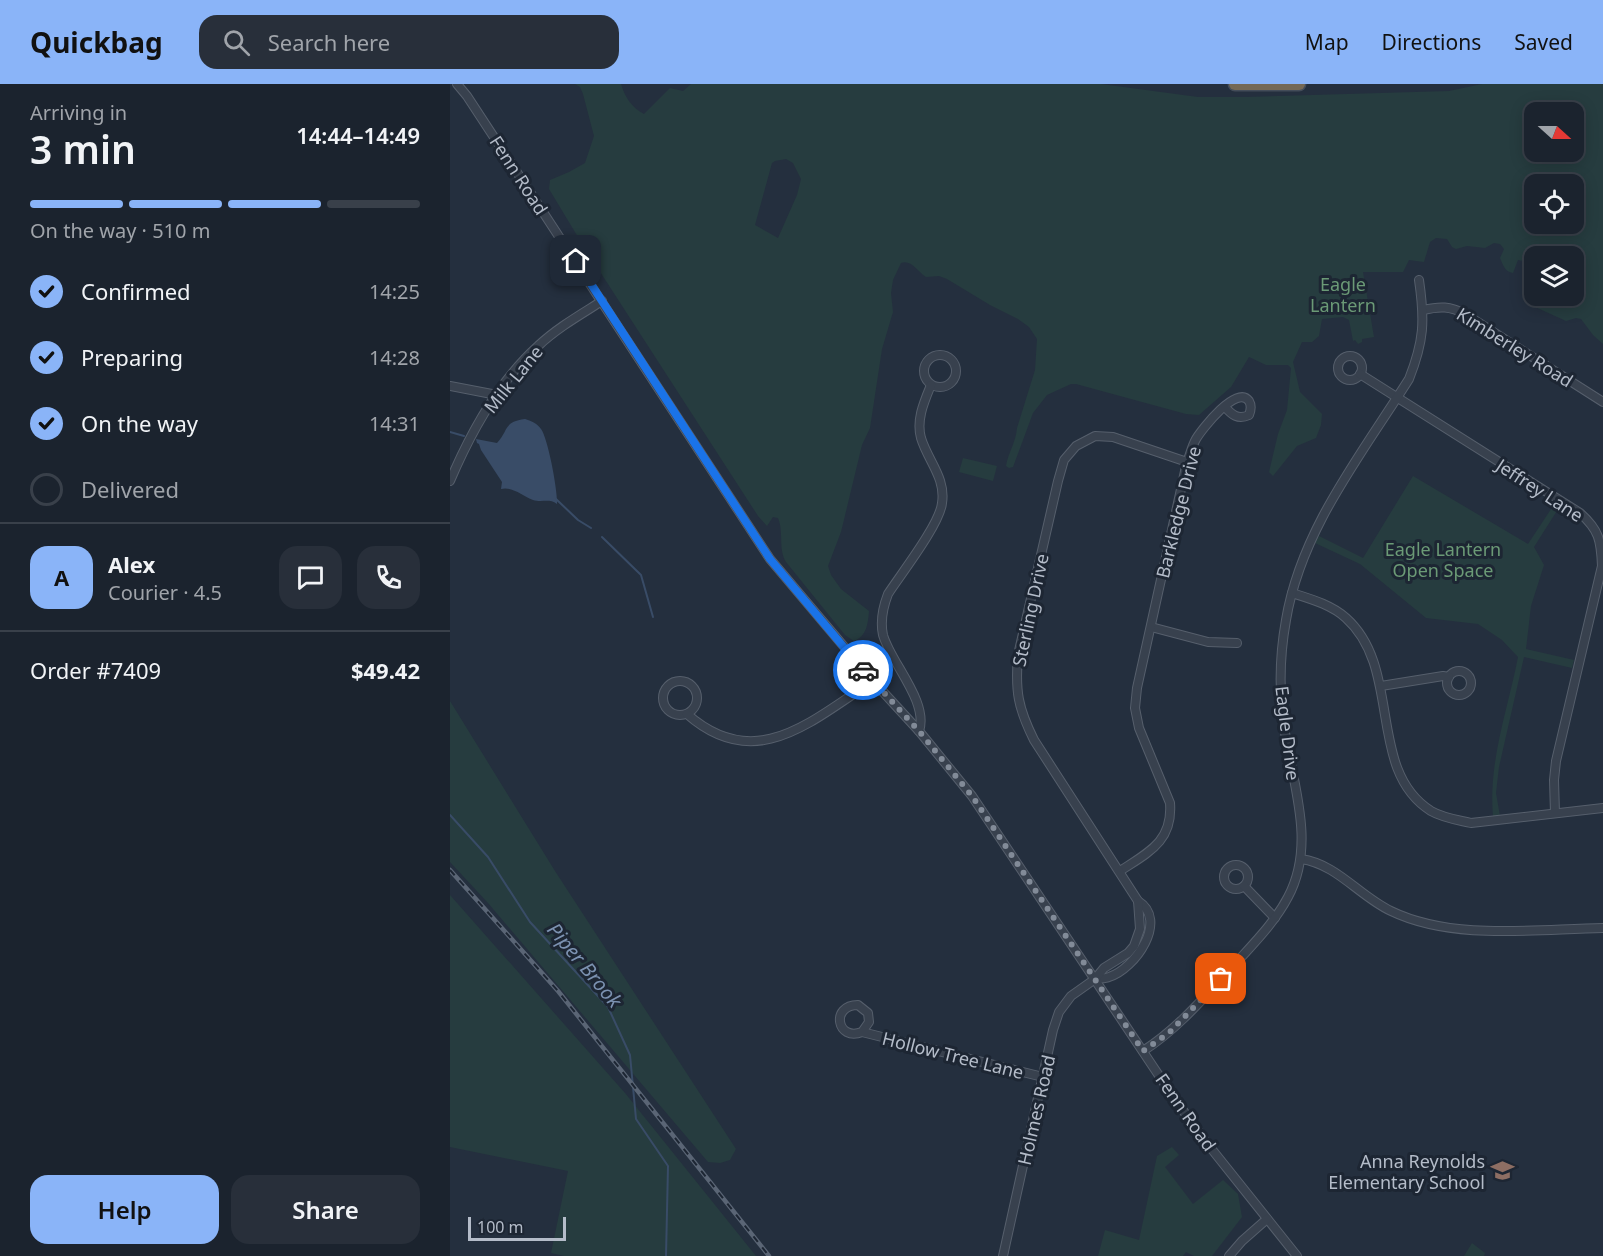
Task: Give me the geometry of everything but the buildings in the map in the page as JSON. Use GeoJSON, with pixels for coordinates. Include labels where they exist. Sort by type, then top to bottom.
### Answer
{"type":"FeatureCollection","features":[{"type":"Feature","properties":{"kind":"highway"},"geometry":{"type":"LineString","coordinates":[[1235,84],[1299,84]]}},
{"type":"Feature","properties":{"kind":"street","name":"Fenn Road"},"geometry":{"type":"LineString","coordinates":[[457,84],[770,559],[873,681],[919,731],[984,812],[1199,1134],[1297,1256]]}},
{"type":"Feature","properties":{"kind":"street","name":"Eagle Drive"},"geometry":{"type":"LineString","coordinates":[[1143,1051],[1169,1033],[1194,1009],[1275,918],[1289,896],[1301,859],[1300,817],[1281,696],[1282,646],[1292,593],[1301,564],[1315,532],[1408,380],[1417,358],[1422,337],[1423,310],[1419,280]]}},
{"type":"Feature","properties":{"kind":"street","name":"Milk Lane"},"geometry":{"type":"LineString","coordinates":[[450,481],[472,432],[497,395],[536,347],[557,329],[602,301]]}},
{"type":"Feature","properties":{"kind":"street","name":"Kimberley Road"},"geometry":{"type":"LineString","coordinates":[[1423,310],[1438,307],[1458,311],[1603,402]]}},
{"type":"Feature","properties":{"kind":"street"},"geometry":{"type":"LineString","coordinates":[[936,356],[947,357],[954,364],[952,382],[942,387],[931,385],[927,382],[923,372],[927,361],[936,356]]}},
{"type":"Feature","properties":{"kind":"street","name":"Jeffrey Lane"},"geometry":{"type":"LineString","coordinates":[[1360,374],[1396,399],[1580,513],[1598,534],[1602,566],[1556,761],[1555,813]]}},
{"type":"Feature","properties":{"kind":"street"},"geometry":{"type":"LineString","coordinates":[[919,731],[921,716],[883,635],[882,621],[883,607],[888,594],[936,520],[942,504],[939,476],[921,438],[920,423],[923,404],[931,385]]}},
{"type":"Feature","properties":{"kind":"street"},"geometry":{"type":"LineString","coordinates":[[450,386],[497,395]]}},
{"type":"Feature","properties":{"kind":"street","name":"Barkledge Drive"},"geometry":{"type":"LineString","coordinates":[[1120,871],[1154,849],[1169,826],[1170,803],[1139,728],[1136,708],[1137,688],[1187,462],[1204,427],[1224,407]]}},
{"type":"Feature","properties":{"kind":"street","name":"Sterling Drive"},"geometry":{"type":"LineString","coordinates":[[1095,979],[1104,968],[1128,953],[1134,946],[1140,929],[1138,901],[1034,740],[1022,717],[1016,678],[1018,655],[1058,481],[1064,460],[1075,446],[1095,436],[1113,437],[1187,462]]}},
{"type":"Feature","properties":{"kind":"street"},"geometry":{"type":"LineString","coordinates":[[1292,593],[1330,607],[1346,618],[1360,634],[1370,650],[1381,686],[1393,754],[1399,773],[1417,799],[1432,811],[1471,823],[1603,808]]}},
{"type":"Feature","properties":{"kind":"street"},"geometry":{"type":"LineString","coordinates":[[1151,627],[1208,642],[1237,643]]}},
{"type":"Feature","properties":{"kind":"street"},"geometry":{"type":"LineString","coordinates":[[1381,686],[1449,677]]}},
{"type":"Feature","properties":{"kind":"street"},"geometry":{"type":"LineString","coordinates":[[687,714],[697,702],[695,691],[684,682],[673,683],[665,691],[664,703],[671,712],[687,714],[717,734],[744,741],[771,740],[793,732],[873,681]]}},
{"type":"Feature","properties":{"kind":"street"},"geometry":{"type":"LineString","coordinates":[[899,710],[910,702],[913,696]]}},
{"type":"Feature","properties":{"kind":"street"},"geometry":{"type":"LineString","coordinates":[[1301,859],[1322,864],[1391,911],[1440,926],[1496,930],[1603,928]]}},
{"type":"Feature","properties":{"kind":"street"},"geometry":{"type":"LineString","coordinates":[[1244,886],[1275,918]]}},
{"type":"Feature","properties":{"kind":"street","name":"Holmes Road"},"geometry":{"type":"LineString","coordinates":[[1003,1256],[1059,1012],[1071,996],[1095,979]]}},
{"type":"Feature","properties":{"kind":"street","name":"Hollow Tree Lane"},"geometry":{"type":"LineString","coordinates":[[862,1032],[1043,1077]]}},
{"type":"Feature","properties":{"kind":"street"},"geometry":{"type":"LineString","coordinates":[[1229,1256],[1267,1219]]}},
{"type":"Feature","properties":{"kind":"green space","name":"Eagle Lantern"},"geometry":{"type":"Polygon","coordinates":[[[575,84],[621,84],[629,101],[644,114],[670,88],[683,91],[691,84],[1101,84],[1198,97],[1246,97],[1449,91],[1482,84],[1603,84],[1603,344],[1581,319],[1566,321],[1533,306],[1584,306],[1584,246],[1524,246],[1524,262],[1518,260],[1513,273],[1506,270],[1502,263],[1500,258],[1504,249],[1500,244],[1494,243],[1485,248],[1467,246],[1456,249],[1447,239],[1436,238],[1430,242],[1424,262],[1409,260],[1403,272],[1363,272],[1374,337],[1362,339],[1362,342],[1358,344],[1355,340],[1353,341],[1349,320],[1343,317],[1322,319],[1319,336],[1312,342],[1302,342],[1293,362],[1300,392],[1322,414],[1321,425],[1316,438],[1297,446],[1273,476],[1269,472],[1278,434],[1287,410],[1291,368],[1288,365],[1266,365],[1249,357],[1231,387],[1199,415],[1186,414],[1076,384],[1047,395],[1033,413],[1013,467],[1009,468],[1006,466],[1007,461],[1035,370],[1037,339],[1029,327],[1018,319],[947,279],[939,276],[926,277],[911,264],[901,263],[893,280],[891,293],[893,312],[882,349],[870,428],[862,445],[841,532],[828,566],[831,575],[841,589],[869,611],[862,636],[854,641],[845,635],[786,562],[782,552],[778,518],[773,517],[767,526],[758,516],[549,189],[550,180],[585,163],[594,136],[580,87],[575,84]],[[786,159],[772,163],[755,225],[778,238],[797,195],[801,179],[793,163],[786,159]]]}},
{"type":"Feature","properties":{"kind":"green space"},"geometry":{"type":"Polygon","coordinates":[[[963,458],[997,466],[993,481],[959,472],[963,458]]]}},
{"type":"Feature","properties":{"kind":"green space","name":"Eagle Lantern Open Space"},"geometry":{"type":"Polygon","coordinates":[[[1413,476],[1528,544],[1555,503],[1560,506],[1534,547],[1544,565],[1531,606],[1526,649],[1574,660],[1572,668],[1524,657],[1499,767],[1496,793],[1500,816],[1493,816],[1493,776],[1518,657],[1502,640],[1478,624],[1426,618],[1360,564],[1315,543],[1319,536],[1363,558],[1413,476]]]}},
{"type":"Feature","properties":{"kind":"green space"},"geometry":{"type":"Polygon","coordinates":[[[450,701],[555,871],[736,1149],[730,1160],[720,1163],[708,1162],[488,903],[450,862],[450,701]]]}},
{"type":"Feature","properties":{"kind":"green space"},"geometry":{"type":"Polygon","coordinates":[[[450,895],[625,1093],[756,1256],[564,1256],[551,1253],[568,1171],[450,1147],[450,895]]]}},
{"type":"Feature","properties":{"kind":"green space"},"geometry":{"type":"Polygon","coordinates":[[[1172,1147],[1179,1155],[1165,1167],[1193,1204],[1223,1180],[1238,1194],[1242,1217],[1212,1256],[1194,1256],[1186,1252],[1183,1256],[1098,1256],[1105,1230],[1139,1240],[1157,1156],[1172,1147]]]}},
{"type":"Feature","properties":{"kind":"green space"},"geometry":{"type":"Polygon","coordinates":[[[1472,1243],[1485,1253],[1484,1256],[1464,1256],[1472,1243]]]}},
{"type":"Feature","properties":{"kind":"water"},"geometry":{"type":"Polygon","coordinates":[[[525,419],[538,425],[544,434],[552,465],[557,504],[551,501],[533,500],[513,490],[501,489],[502,482],[477,443],[476,439],[497,443],[510,424],[525,419]]]}},
{"type":"Feature","properties":{"kind":"waterway"},"geometry":{"type":"LineString","coordinates":[[450,432],[464,436]]}},
{"type":"Feature","properties":{"kind":"waterway"},"geometry":{"type":"LineString","coordinates":[[556,499],[578,520],[591,528]]}},
{"type":"Feature","properties":{"kind":"waterway"},"geometry":{"type":"LineString","coordinates":[[602,537],[641,575],[653,617]]}},
{"type":"Feature","properties":{"kind":"waterway","name":"Piper Brook"},"geometry":{"type":"LineString","coordinates":[[450,815],[488,857],[530,922],[608,1007],[630,1055],[636,1119],[668,1166],[666,1256]]}},
{"type":"Feature","properties":{"kind":"railway"},"geometry":{"type":"LineString","coordinates":[[450,870],[558,991],[769,1256]]}},
{"type":"Feature","properties":{"kind":"way so far"},"geometry":{"type":"LineString","coordinates":[[863,670],[919,731],[972,796],[1143,1051],[1169,1033],[1221,979]]}},
{"type":"Feature","properties":{"kind":"place","name":"Anna Reynolds Elementary School"},"geometry":{"type":"Point","coordinates":[1503,1171]}},
{"type":"Feature","properties":{"kind":"route"},"geometry":{"type":"LineString","coordinates":[[576,261],[770,559],[863,670]]}}]}
